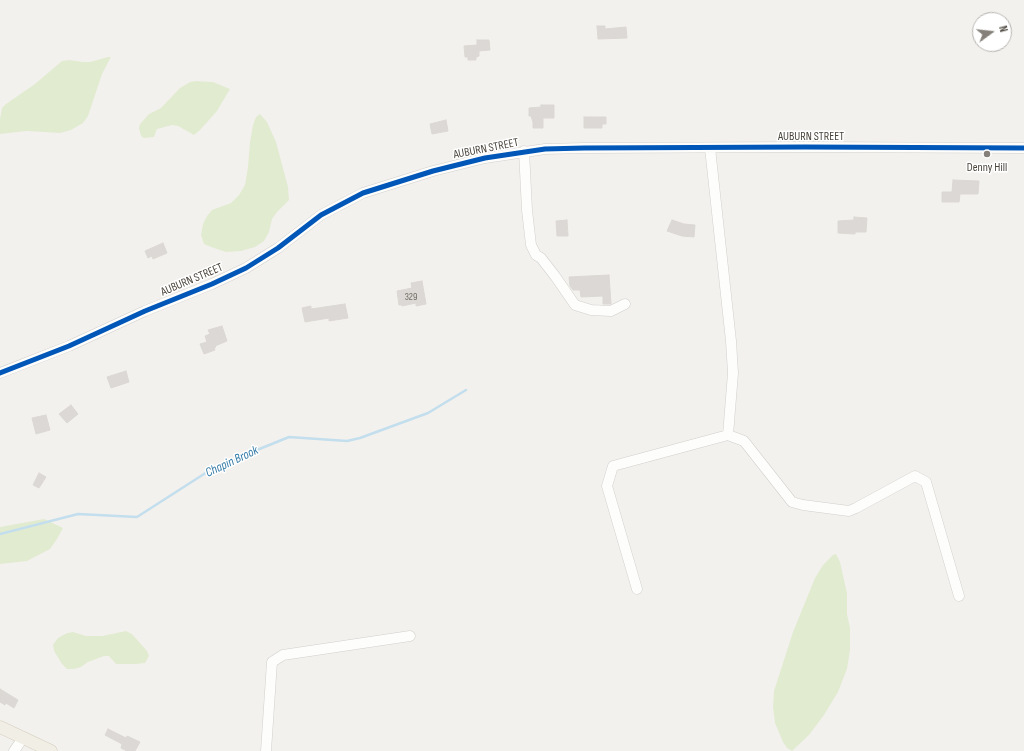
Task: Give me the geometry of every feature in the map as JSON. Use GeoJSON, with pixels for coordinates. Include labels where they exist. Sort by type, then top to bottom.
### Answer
{"type":"FeatureCollection","features":[{"type":"Feature","properties":{"kind":"main road"},"geometry":{"type":"LineString","coordinates":[[0,727],[51,751]]}},
{"type":"Feature","properties":{"kind":"street","name":"AUBURN STREET"},"geometry":{"type":"LineString","coordinates":[[0,372],[69,346],[144,311],[212,284],[246,268],[278,248],[321,215],[362,193],[433,170],[485,158],[524,151],[584,148],[1024,148]]}},
{"type":"Feature","properties":{"kind":"street"},"geometry":{"type":"LineString","coordinates":[[710,148],[731,341],[733,373],[728,435]]}},
{"type":"Feature","properties":{"kind":"street"},"geometry":{"type":"LineString","coordinates":[[524,151],[527,210],[531,245],[536,255],[541,258],[575,305],[591,310],[611,311],[625,304]]}},
{"type":"Feature","properties":{"kind":"street"},"geometry":{"type":"LineString","coordinates":[[637,589],[607,486],[613,466],[728,435],[744,442],[792,502],[802,505],[849,510],[856,508],[914,476],[926,482],[959,596]]}},
{"type":"Feature","properties":{"kind":"street"},"geometry":{"type":"LineString","coordinates":[[266,751],[272,662],[283,655],[410,636]]}},
{"type":"Feature","properties":{"kind":"street"},"geometry":{"type":"LineString","coordinates":[[14,751],[23,738]]}},
{"type":"Feature","properties":{"kind":"green space"},"geometry":{"type":"Polygon","coordinates":[[[111,57],[102,74],[88,116],[83,123],[71,130],[60,133],[26,131],[0,134],[2,108],[35,84],[62,61],[69,60],[90,62],[111,57]]]}},
{"type":"Feature","properties":{"kind":"green space"},"geometry":{"type":"Polygon","coordinates":[[[190,82],[213,82],[230,89],[217,111],[200,130],[194,135],[178,126],[172,125],[157,129],[154,137],[144,138],[141,136],[139,128],[140,124],[149,114],[161,108],[180,88],[190,82]]]}},
{"type":"Feature","properties":{"kind":"green space"},"geometry":{"type":"Polygon","coordinates":[[[260,114],[267,122],[276,142],[288,187],[289,200],[272,219],[269,232],[264,241],[255,247],[241,251],[226,252],[204,244],[201,235],[203,224],[212,210],[231,203],[239,195],[245,185],[253,125],[256,117],[260,114]]]}},
{"type":"Feature","properties":{"kind":"green space"},"geometry":{"type":"Polygon","coordinates":[[[44,519],[63,528],[50,549],[27,561],[0,564],[0,527],[44,519]]]}},
{"type":"Feature","properties":{"kind":"green space"},"geometry":{"type":"Polygon","coordinates":[[[836,554],[840,562],[847,593],[850,650],[847,669],[838,692],[824,715],[809,735],[792,751],[787,748],[783,742],[775,723],[773,707],[774,691],[793,632],[815,578],[823,565],[836,554]]]}},
{"type":"Feature","properties":{"kind":"green space"},"geometry":{"type":"Polygon","coordinates":[[[126,631],[132,634],[147,651],[149,656],[145,663],[116,664],[109,656],[104,656],[88,662],[81,667],[67,669],[54,651],[53,645],[55,642],[58,638],[67,633],[73,632],[86,636],[102,636],[126,631]]]}},
{"type":"Feature","properties":{"kind":"building"},"geometry":{"type":"Polygon","coordinates":[[[597,26],[605,26],[605,29],[626,27],[627,38],[598,39],[597,26]]]}},
{"type":"Feature","properties":{"kind":"building"},"geometry":{"type":"Polygon","coordinates":[[[477,40],[489,40],[490,50],[479,51],[479,56],[476,57],[476,60],[468,60],[468,57],[465,57],[464,46],[477,45],[477,40]]]}},
{"type":"Feature","properties":{"kind":"building"},"geometry":{"type":"Polygon","coordinates":[[[541,105],[554,105],[554,118],[543,118],[543,128],[533,128],[531,116],[529,116],[529,108],[541,107],[541,105]]]}},
{"type":"Feature","properties":{"kind":"building"},"geometry":{"type":"Polygon","coordinates":[[[584,117],[606,117],[606,124],[602,124],[602,128],[584,128],[584,117]]]}},
{"type":"Feature","properties":{"kind":"building"},"geometry":{"type":"Polygon","coordinates":[[[446,120],[448,131],[432,134],[430,124],[446,120]]]}},
{"type":"Feature","properties":{"kind":"building"},"geometry":{"type":"Polygon","coordinates":[[[953,180],[979,181],[978,194],[960,194],[959,202],[942,202],[942,192],[952,192],[953,180]]]}},
{"type":"Feature","properties":{"kind":"building"},"geometry":{"type":"Polygon","coordinates":[[[854,217],[867,218],[866,232],[855,232],[855,234],[838,233],[838,221],[854,220],[854,217]]]}},
{"type":"Feature","properties":{"kind":"building"},"geometry":{"type":"Polygon","coordinates":[[[567,220],[568,236],[557,236],[556,221],[567,220]]]}},
{"type":"Feature","properties":{"kind":"building"},"geometry":{"type":"Polygon","coordinates":[[[672,220],[684,224],[695,225],[694,237],[682,236],[667,231],[672,220]]]}},
{"type":"Feature","properties":{"kind":"building"},"geometry":{"type":"Polygon","coordinates":[[[163,243],[167,253],[153,259],[152,256],[148,258],[145,251],[163,243]]]}},
{"type":"Feature","properties":{"kind":"building"},"geometry":{"type":"Polygon","coordinates":[[[609,275],[611,304],[603,304],[603,296],[581,297],[580,290],[573,290],[570,286],[569,277],[609,275]]]}},
{"type":"Feature","properties":{"kind":"building"},"geometry":{"type":"Polygon","coordinates":[[[422,281],[426,304],[416,306],[416,303],[402,306],[399,305],[397,291],[412,288],[411,283],[422,281]]]}},
{"type":"Feature","properties":{"kind":"building"},"geometry":{"type":"Polygon","coordinates":[[[345,304],[348,318],[329,321],[329,318],[305,322],[302,308],[311,306],[311,309],[345,304]]]}},
{"type":"Feature","properties":{"kind":"building"},"geometry":{"type":"Polygon","coordinates":[[[222,326],[227,341],[215,346],[215,350],[204,354],[200,344],[207,342],[205,336],[210,334],[208,330],[222,326]]]}},
{"type":"Feature","properties":{"kind":"building"},"geometry":{"type":"Polygon","coordinates":[[[126,371],[129,382],[111,388],[107,377],[126,371]]]}},
{"type":"Feature","properties":{"kind":"building"},"geometry":{"type":"Polygon","coordinates":[[[71,405],[78,414],[67,423],[59,414],[71,405]]]}},
{"type":"Feature","properties":{"kind":"building"},"geometry":{"type":"Polygon","coordinates":[[[46,415],[50,430],[36,434],[32,418],[46,415]]]}},
{"type":"Feature","properties":{"kind":"building"},"geometry":{"type":"Polygon","coordinates":[[[39,473],[46,477],[39,488],[33,485],[39,473]]]}},
{"type":"Feature","properties":{"kind":"building"},"geometry":{"type":"Polygon","coordinates":[[[0,689],[18,700],[14,708],[6,703],[5,705],[0,702],[0,689]]]}},
{"type":"Feature","properties":{"kind":"building"},"geometry":{"type":"Polygon","coordinates":[[[108,729],[126,738],[127,736],[140,742],[135,751],[127,751],[121,748],[122,744],[105,735],[108,729]]]}},
{"type":"Feature","properties":{"kind":"waterway","name":"Chapin Brook"},"geometry":{"type":"LineString","coordinates":[[0,534],[78,514],[137,517],[204,474],[289,437],[347,441],[360,438],[428,413],[466,390]]}},
{"type":"Feature","properties":{"kind":"cycle path"},"geometry":{"type":"LineString","coordinates":[[0,373],[69,346],[145,311],[212,284],[246,268],[278,248],[321,215],[363,193],[433,171],[485,158],[545,149],[584,148],[1024,148]]}},
{"type":"Feature","properties":{"kind":"place","name":"Denny Hill"},"geometry":{"type":"Point","coordinates":[987,154]}}]}
